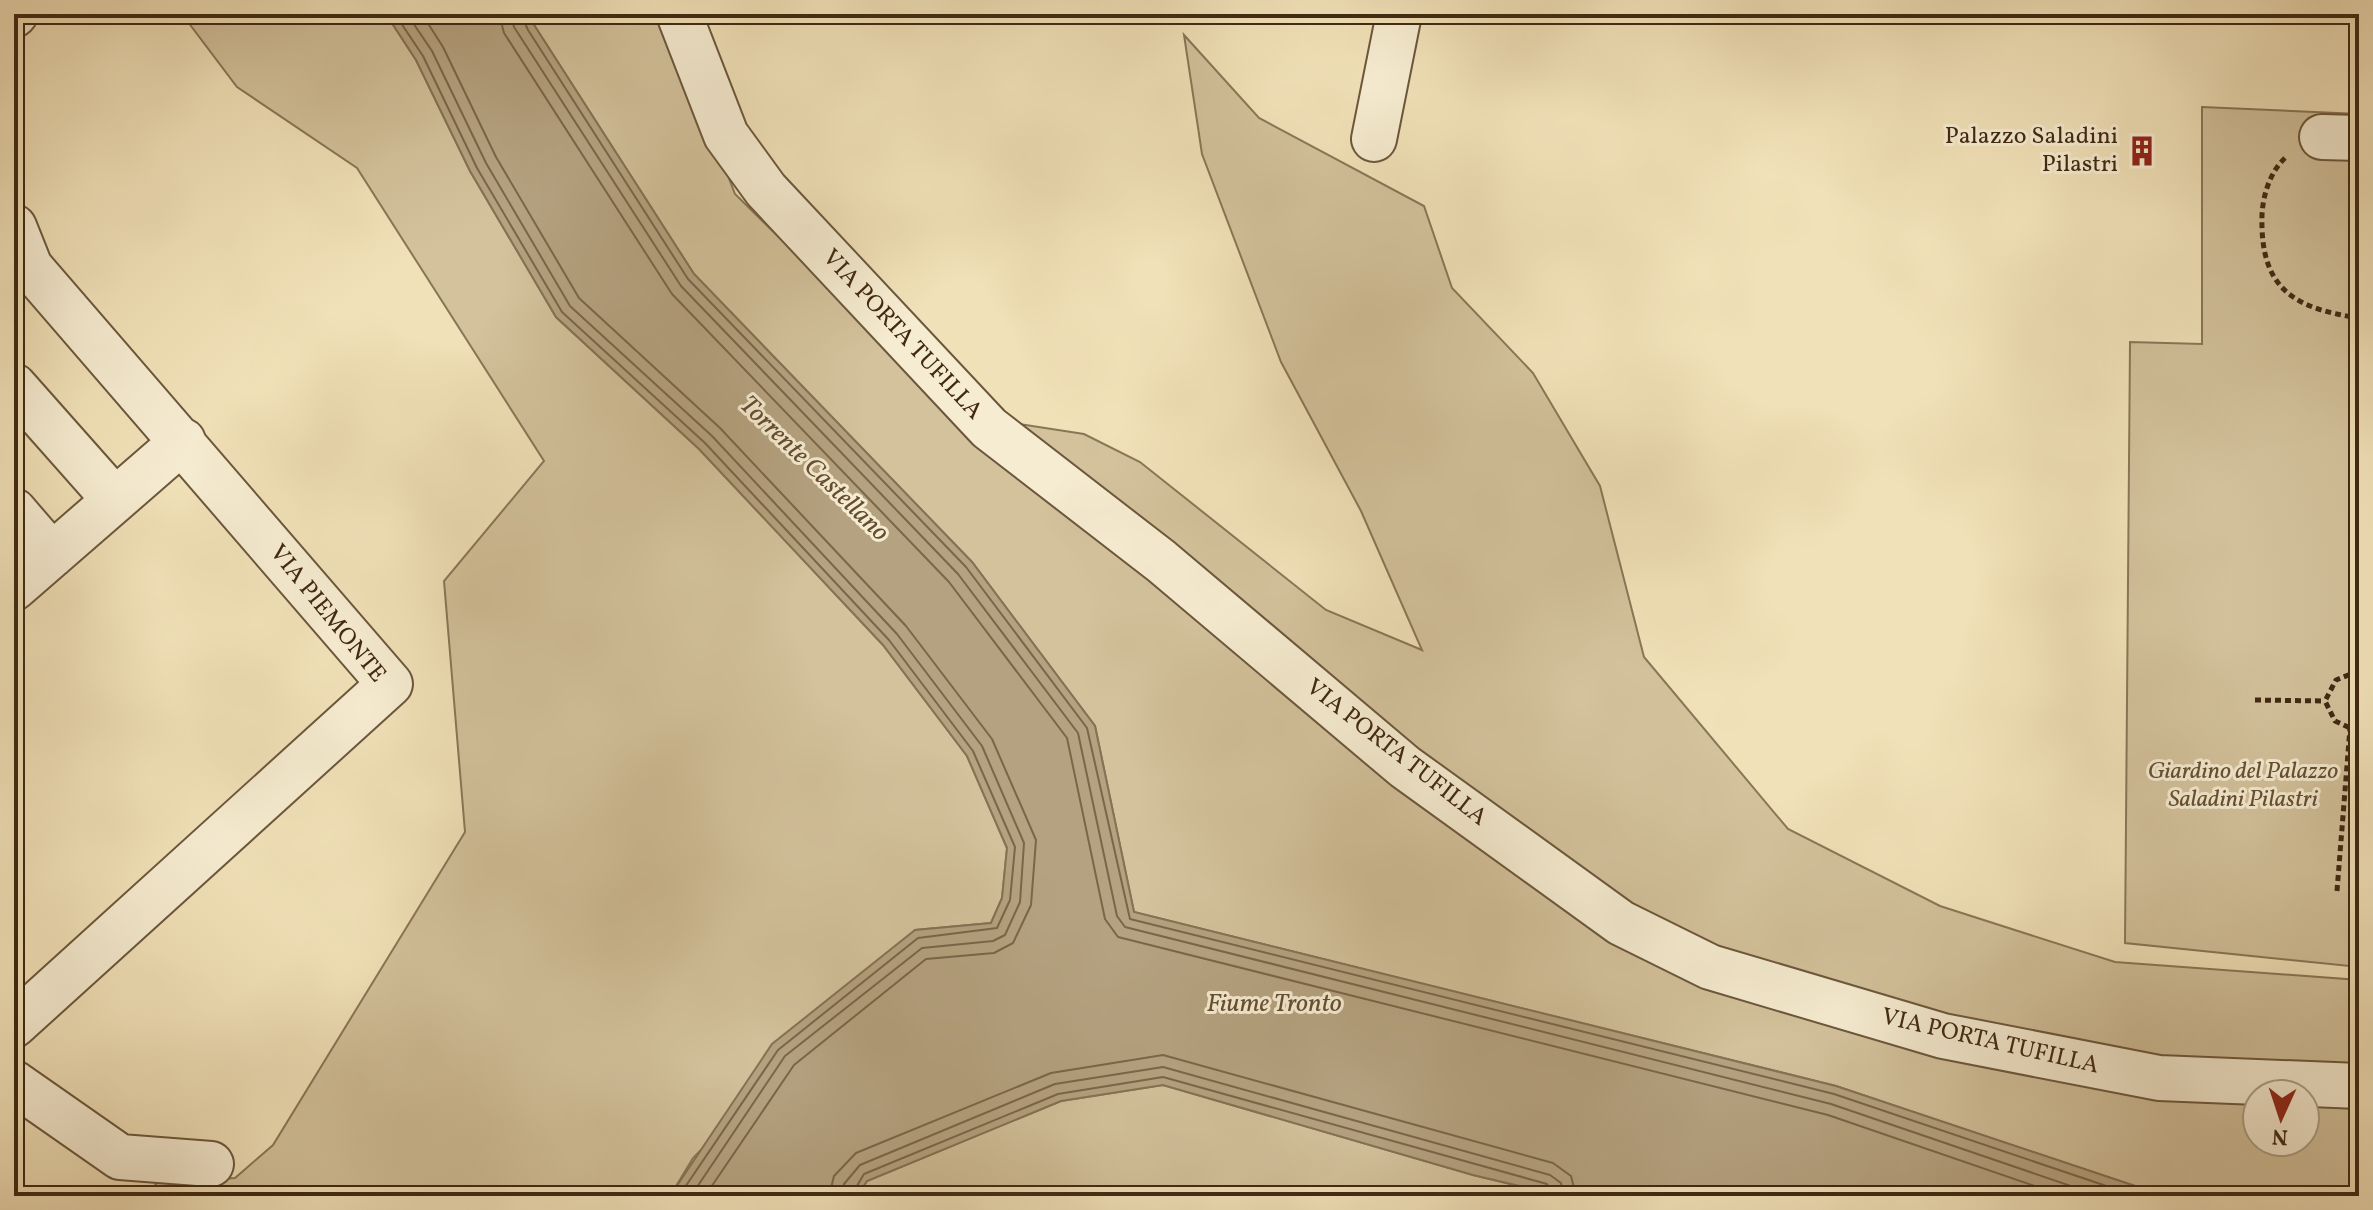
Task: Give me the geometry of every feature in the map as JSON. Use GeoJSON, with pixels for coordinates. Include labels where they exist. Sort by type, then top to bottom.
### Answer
{"type":"FeatureCollection","features":[{"type":"Feature","properties":{"kind":"street","name":"VIA PORTA TUFILLA"},"geometry":{"type":"LineString","coordinates":[[679,14],[726,135],[766,190],[989,428],[1161,561],[1405,767],[1621,923],[1710,967],[1943,1036],[2159,1078],[2359,1086]]}},
{"type":"Feature","properties":{"kind":"street"},"geometry":{"type":"LineString","coordinates":[[1374,139],[1399,14]]}},
{"type":"Feature","properties":{"kind":"street","name":"VIA PIEMONTE"},"geometry":{"type":"LineString","coordinates":[[14,227],[30,267],[390,684],[14,1025]]}},
{"type":"Feature","properties":{"kind":"street"},"geometry":{"type":"LineString","coordinates":[[14,386],[115,500]]}},
{"type":"Feature","properties":{"kind":"street"},"geometry":{"type":"LineString","coordinates":[[14,588],[183,441]]}},
{"type":"Feature","properties":{"kind":"street"},"geometry":{"type":"LineString","coordinates":[[14,511],[52,555]]}},
{"type":"Feature","properties":{"kind":"street"},"geometry":{"type":"LineString","coordinates":[[14,1083],[120,1157],[211,1164]]}},
{"type":"Feature","properties":{"kind":"path"},"geometry":{"type":"LineString","coordinates":[[2341,138],[2297,147],[2276,166],[2263,201],[2261,241],[2267,270],[2287,292],[2317,312],[2359,318]]}},
{"type":"Feature","properties":{"kind":"path"},"geometry":{"type":"LineString","coordinates":[[2351,674],[2359,436]]}},
{"type":"Feature","properties":{"kind":"path"},"geometry":{"type":"LineString","coordinates":[[2359,676],[2351,674],[2331,685],[2325,701],[2329,715],[2350,728],[2359,726]]}},
{"type":"Feature","properties":{"kind":"path"},"geometry":{"type":"LineString","coordinates":[[2255,700],[2325,701]]}},
{"type":"Feature","properties":{"kind":"path"},"geometry":{"type":"LineString","coordinates":[[2337,891],[2350,728]]}},
{"type":"Feature","properties":{"kind":"green space"},"geometry":{"type":"Polygon","coordinates":[[[182,14],[386,14],[416,60],[470,171],[556,317],[699,449],[883,645],[967,756],[1007,848],[1002,898],[991,923],[915,930],[693,1158],[670,1196],[145,1196],[158,1182],[235,1178],[273,1145],[465,832],[444,581],[544,461],[357,168],[237,87],[182,14]]]}},
{"type":"Feature","properties":{"kind":"green space"},"geometry":{"type":"Polygon","coordinates":[[[527,14],[666,14],[735,194],[960,415],[1084,434],[1140,462],[1326,610],[1422,650],[1361,511],[1281,362],[1202,154],[1184,35],[1259,118],[1424,206],[1452,288],[1533,373],[1600,486],[1644,657],[1788,829],[1940,906],[2115,962],[2359,980],[2359,1196],[2165,1196],[1836,1086],[1134,912],[1095,726],[972,562],[694,274],[527,14]]]}},
{"type":"Feature","properties":{"kind":"green space","name":"Giardino del Palazzo Saladini Pilastri"},"geometry":{"type":"Polygon","coordinates":[[[2202,107],[2359,114],[2359,967],[2125,943],[2130,342],[2202,344],[2202,107]]]}},
{"type":"Feature","properties":{"kind":"green space"},"geometry":{"type":"Polygon","coordinates":[[[1163,1085],[1473,1175],[1561,1196],[857,1196],[867,1181],[1061,1101],[1163,1085]]]}},
{"type":"Feature","properties":{"kind":"water"},"geometry":{"type":"Polygon","coordinates":[[[386,14],[527,14],[694,274],[972,562],[1095,726],[1134,912],[1836,1086],[2165,1196],[1561,1196],[1473,1175],[1163,1085],[1061,1101],[867,1181],[857,1196],[670,1196],[772,1044],[915,930],[991,923],[1002,898],[1007,848],[967,756],[883,645],[699,449],[556,317],[470,171],[416,60],[386,14]]]}},
{"type":"Feature","properties":{"kind":"place","name":"Palazzo Saladini Pilastri"},"geometry":{"type":"Point","coordinates":[2142,151]}},
{"type":"Feature","properties":{"kind":"water label","name":"Torrente Castellano"},"geometry":{"type":"Point","coordinates":[814,469]}},
{"type":"Feature","properties":{"kind":"water label","name":"Fiume Tronto"},"geometry":{"type":"Point","coordinates":[1274,1004]}}]}
